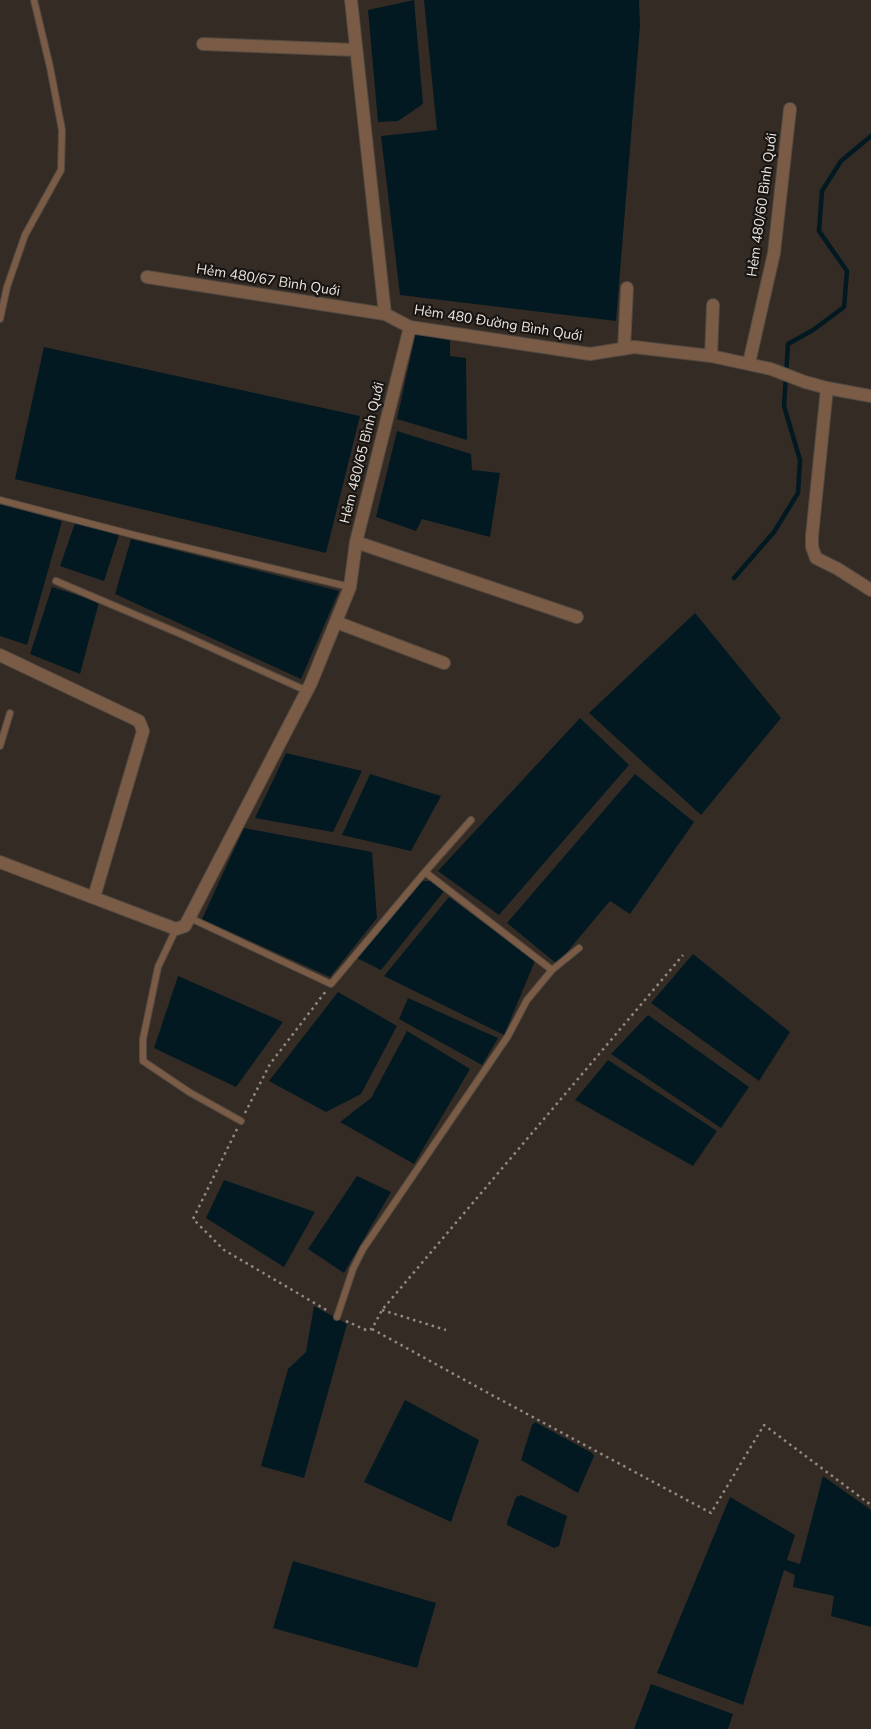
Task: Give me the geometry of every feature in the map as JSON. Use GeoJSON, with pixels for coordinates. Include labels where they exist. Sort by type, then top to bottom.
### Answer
{"type":"FeatureCollection","features":[{"type":"Feature","properties":{"kind":"street"},"geometry":{"type":"LineString","coordinates":[[356,1],[356,50],[385,314]]}},
{"type":"Feature","properties":{"kind":"street"},"geometry":{"type":"LineString","coordinates":[[203,44],[356,50]]}},
{"type":"Feature","properties":{"kind":"street","name":"Hẻm 480/60 Bình Quới"},"geometry":{"type":"LineString","coordinates":[[749,363],[774,253],[790,110]]}},
{"type":"Feature","properties":{"kind":"street","name":"Hẻm 480/67 Bình Quới"},"geometry":{"type":"LineString","coordinates":[[147,276],[385,314]]}},
{"type":"Feature","properties":{"kind":"street"},"geometry":{"type":"LineString","coordinates":[[624,349],[627,288]]}},
{"type":"Feature","properties":{"kind":"street"},"geometry":{"type":"LineString","coordinates":[[711,356],[713,305]]}},
{"type":"Feature","properties":{"kind":"street","name":"Hẻm 480 Đường Bình Quới"},"geometry":{"type":"LineString","coordinates":[[385,314],[410,327],[590,354],[634,347],[711,356],[772,369],[805,382],[827,388],[871,396]]}},
{"type":"Feature","properties":{"kind":"street","name":"Hẻm 480/65 Bình Quới"},"geometry":{"type":"LineString","coordinates":[[190,918],[307,691],[350,587],[356,542],[410,327]]}},
{"type":"Feature","properties":{"kind":"street"},"geometry":{"type":"LineString","coordinates":[[827,388],[812,547],[816,558],[838,569],[871,590]]}},
{"type":"Feature","properties":{"kind":"street"},"geometry":{"type":"LineString","coordinates":[[356,542],[577,617]]}},
{"type":"Feature","properties":{"kind":"street"},"geometry":{"type":"LineString","coordinates":[[336,622],[444,663]]}},
{"type":"Feature","properties":{"kind":"street"},"geometry":{"type":"LineString","coordinates":[[0,655],[140,722],[142,731],[94,897]]}},
{"type":"Feature","properties":{"kind":"street"},"geometry":{"type":"LineString","coordinates":[[0,862],[176,929],[185,926],[190,918]]}},
{"type":"Feature","properties":{"kind":"lane"},"geometry":{"type":"LineString","coordinates":[[0,319],[7,287],[24,235],[61,170],[62,130],[50,67],[34,0]]}},
{"type":"Feature","properties":{"kind":"lane"},"geometry":{"type":"LineString","coordinates":[[0,500],[143,538],[350,587]]}},
{"type":"Feature","properties":{"kind":"lane"},"geometry":{"type":"LineString","coordinates":[[56,581],[184,635],[307,691]]}},
{"type":"Feature","properties":{"kind":"lane"},"geometry":{"type":"LineString","coordinates":[[0,746],[10,713]]}},
{"type":"Feature","properties":{"kind":"lane"},"geometry":{"type":"LineString","coordinates":[[190,918],[332,984],[424,872],[471,820]]}},
{"type":"Feature","properties":{"kind":"lane"},"geometry":{"type":"LineString","coordinates":[[424,872],[552,970]]}},
{"type":"Feature","properties":{"kind":"lane"},"geometry":{"type":"LineString","coordinates":[[176,929],[158,966],[143,1039],[143,1061],[189,1092],[242,1121]]}},
{"type":"Feature","properties":{"kind":"lane"},"geometry":{"type":"LineString","coordinates":[[337,1317],[353,1269],[363,1248],[508,1036],[527,1000],[552,970],[579,948]]}},
{"type":"Feature","properties":{"kind":"path"},"geometry":{"type":"LineString","coordinates":[[332,984],[270,1064],[193,1219],[224,1250],[337,1317],[366,1330],[372,1328],[382,1310],[683,955]]}},
{"type":"Feature","properties":{"kind":"path"},"geometry":{"type":"LineString","coordinates":[[382,1310],[446,1330]]}},
{"type":"Feature","properties":{"kind":"path"},"geometry":{"type":"LineString","coordinates":[[372,1328],[490,1394],[711,1512],[764,1425],[871,1505]]}},
{"type":"Feature","properties":{"kind":"water"},"geometry":{"type":"Polygon","coordinates":[[[414,0],[423,104],[398,121],[378,122],[368,10],[414,0]]]}},
{"type":"Feature","properties":{"kind":"water"},"geometry":{"type":"Polygon","coordinates":[[[424,0],[639,0],[640,25],[616,321],[400,295],[381,136],[437,130],[424,0]]]}},
{"type":"Feature","properties":{"kind":"water"},"geometry":{"type":"Polygon","coordinates":[[[416,332],[450,340],[450,356],[466,358],[467,440],[397,419],[416,332]]]}},
{"type":"Feature","properties":{"kind":"water"},"geometry":{"type":"Polygon","coordinates":[[[44,347],[360,416],[326,553],[15,479],[44,347]]]}},
{"type":"Feature","properties":{"kind":"water"},"geometry":{"type":"Polygon","coordinates":[[[397,431],[471,454],[472,470],[500,473],[490,537],[422,519],[416,531],[376,517],[397,431]]]}},
{"type":"Feature","properties":{"kind":"water"},"geometry":{"type":"Polygon","coordinates":[[[0,504],[62,521],[27,645],[0,636],[0,504]]]}},
{"type":"Feature","properties":{"kind":"water"},"geometry":{"type":"Polygon","coordinates":[[[75,523],[119,535],[104,581],[60,566],[75,523]]]}},
{"type":"Feature","properties":{"kind":"water"},"geometry":{"type":"Polygon","coordinates":[[[131,539],[339,591],[301,679],[115,594],[131,539]]]}},
{"type":"Feature","properties":{"kind":"water"},"geometry":{"type":"Polygon","coordinates":[[[52,587],[99,602],[80,674],[30,654],[52,587]]]}},
{"type":"Feature","properties":{"kind":"water"},"geometry":{"type":"Polygon","coordinates":[[[695,613],[781,718],[701,815],[589,713],[695,613]]]}},
{"type":"Feature","properties":{"kind":"water"},"geometry":{"type":"Polygon","coordinates":[[[580,718],[629,765],[499,915],[438,871],[580,718]]]}},
{"type":"Feature","properties":{"kind":"water"},"geometry":{"type":"Polygon","coordinates":[[[286,753],[362,771],[333,832],[255,818],[286,753]]]}},
{"type":"Feature","properties":{"kind":"water"},"geometry":{"type":"Polygon","coordinates":[[[370,774],[441,796],[411,851],[342,835],[370,774]]]}},
{"type":"Feature","properties":{"kind":"water"},"geometry":{"type":"Polygon","coordinates":[[[635,774],[694,822],[630,914],[610,901],[557,964],[507,923],[635,774]]]}},
{"type":"Feature","properties":{"kind":"water"},"geometry":{"type":"Polygon","coordinates":[[[244,828],[372,852],[377,918],[330,977],[202,919],[244,828]]]}},
{"type":"Feature","properties":{"kind":"water"},"geometry":{"type":"Polygon","coordinates":[[[421,881],[430,881],[445,890],[381,970],[357,958],[421,881]]]}},
{"type":"Feature","properties":{"kind":"water"},"geometry":{"type":"Polygon","coordinates":[[[449,897],[535,961],[504,1035],[384,976],[449,897]]]}},
{"type":"Feature","properties":{"kind":"water"},"geometry":{"type":"Polygon","coordinates":[[[693,954],[790,1032],[759,1081],[651,1003],[693,954]]]}},
{"type":"Feature","properties":{"kind":"water"},"geometry":{"type":"Polygon","coordinates":[[[178,976],[283,1022],[236,1087],[154,1048],[178,976]]]}},
{"type":"Feature","properties":{"kind":"water"},"geometry":{"type":"Polygon","coordinates":[[[338,992],[397,1026],[361,1094],[326,1112],[269,1081],[338,992]]]}},
{"type":"Feature","properties":{"kind":"water"},"geometry":{"type":"Polygon","coordinates":[[[408,998],[498,1038],[482,1065],[399,1019],[408,998]]]}},
{"type":"Feature","properties":{"kind":"water"},"geometry":{"type":"Polygon","coordinates":[[[648,1015],[749,1087],[721,1128],[611,1054],[648,1015]]]}},
{"type":"Feature","properties":{"kind":"water"},"geometry":{"type":"Polygon","coordinates":[[[407,1031],[470,1069],[414,1164],[340,1122],[371,1098],[407,1031]]]}},
{"type":"Feature","properties":{"kind":"water"},"geometry":{"type":"Polygon","coordinates":[[[608,1060],[717,1131],[693,1166],[575,1100],[608,1060]]]}},
{"type":"Feature","properties":{"kind":"water"},"geometry":{"type":"Polygon","coordinates":[[[357,1176],[391,1192],[344,1273],[308,1249],[357,1176]]]}},
{"type":"Feature","properties":{"kind":"water"},"geometry":{"type":"Polygon","coordinates":[[[224,1180],[315,1212],[284,1267],[206,1218],[224,1180]]]}},
{"type":"Feature","properties":{"kind":"water"},"geometry":{"type":"Polygon","coordinates":[[[314,1306],[347,1324],[304,1478],[261,1466],[288,1369],[306,1352],[314,1306]]]}},
{"type":"Feature","properties":{"kind":"water"},"geometry":{"type":"Polygon","coordinates":[[[405,1400],[479,1440],[451,1522],[364,1482],[405,1400]]]}},
{"type":"Feature","properties":{"kind":"water"},"geometry":{"type":"Polygon","coordinates":[[[535,1422],[592,1453],[594,1456],[578,1493],[521,1460],[532,1425],[535,1422]]]}},
{"type":"Feature","properties":{"kind":"water"},"geometry":{"type":"Polygon","coordinates":[[[823,1476],[871,1510],[871,1627],[831,1616],[834,1596],[793,1587],[795,1575],[784,1570],[743,1705],[657,1673],[730,1497],[795,1535],[787,1560],[800,1564],[823,1476]]]}},
{"type":"Feature","properties":{"kind":"water"},"geometry":{"type":"Polygon","coordinates":[[[521,1495],[567,1516],[559,1546],[554,1548],[507,1525],[516,1497],[521,1495]]]}},
{"type":"Feature","properties":{"kind":"water"},"geometry":{"type":"Polygon","coordinates":[[[293,1561],[436,1603],[417,1668],[273,1628],[293,1561]]]}},
{"type":"Feature","properties":{"kind":"water"},"geometry":{"type":"Polygon","coordinates":[[[651,1684],[733,1714],[728,1729],[634,1729],[651,1684]]]}},
{"type":"Feature","properties":{"kind":"waterway"},"geometry":{"type":"LineString","coordinates":[[734,578],[774,532],[798,493],[800,460],[784,406],[788,344],[813,330],[844,307],[847,271],[819,231],[822,191],[841,161],[871,136]]}}]}
